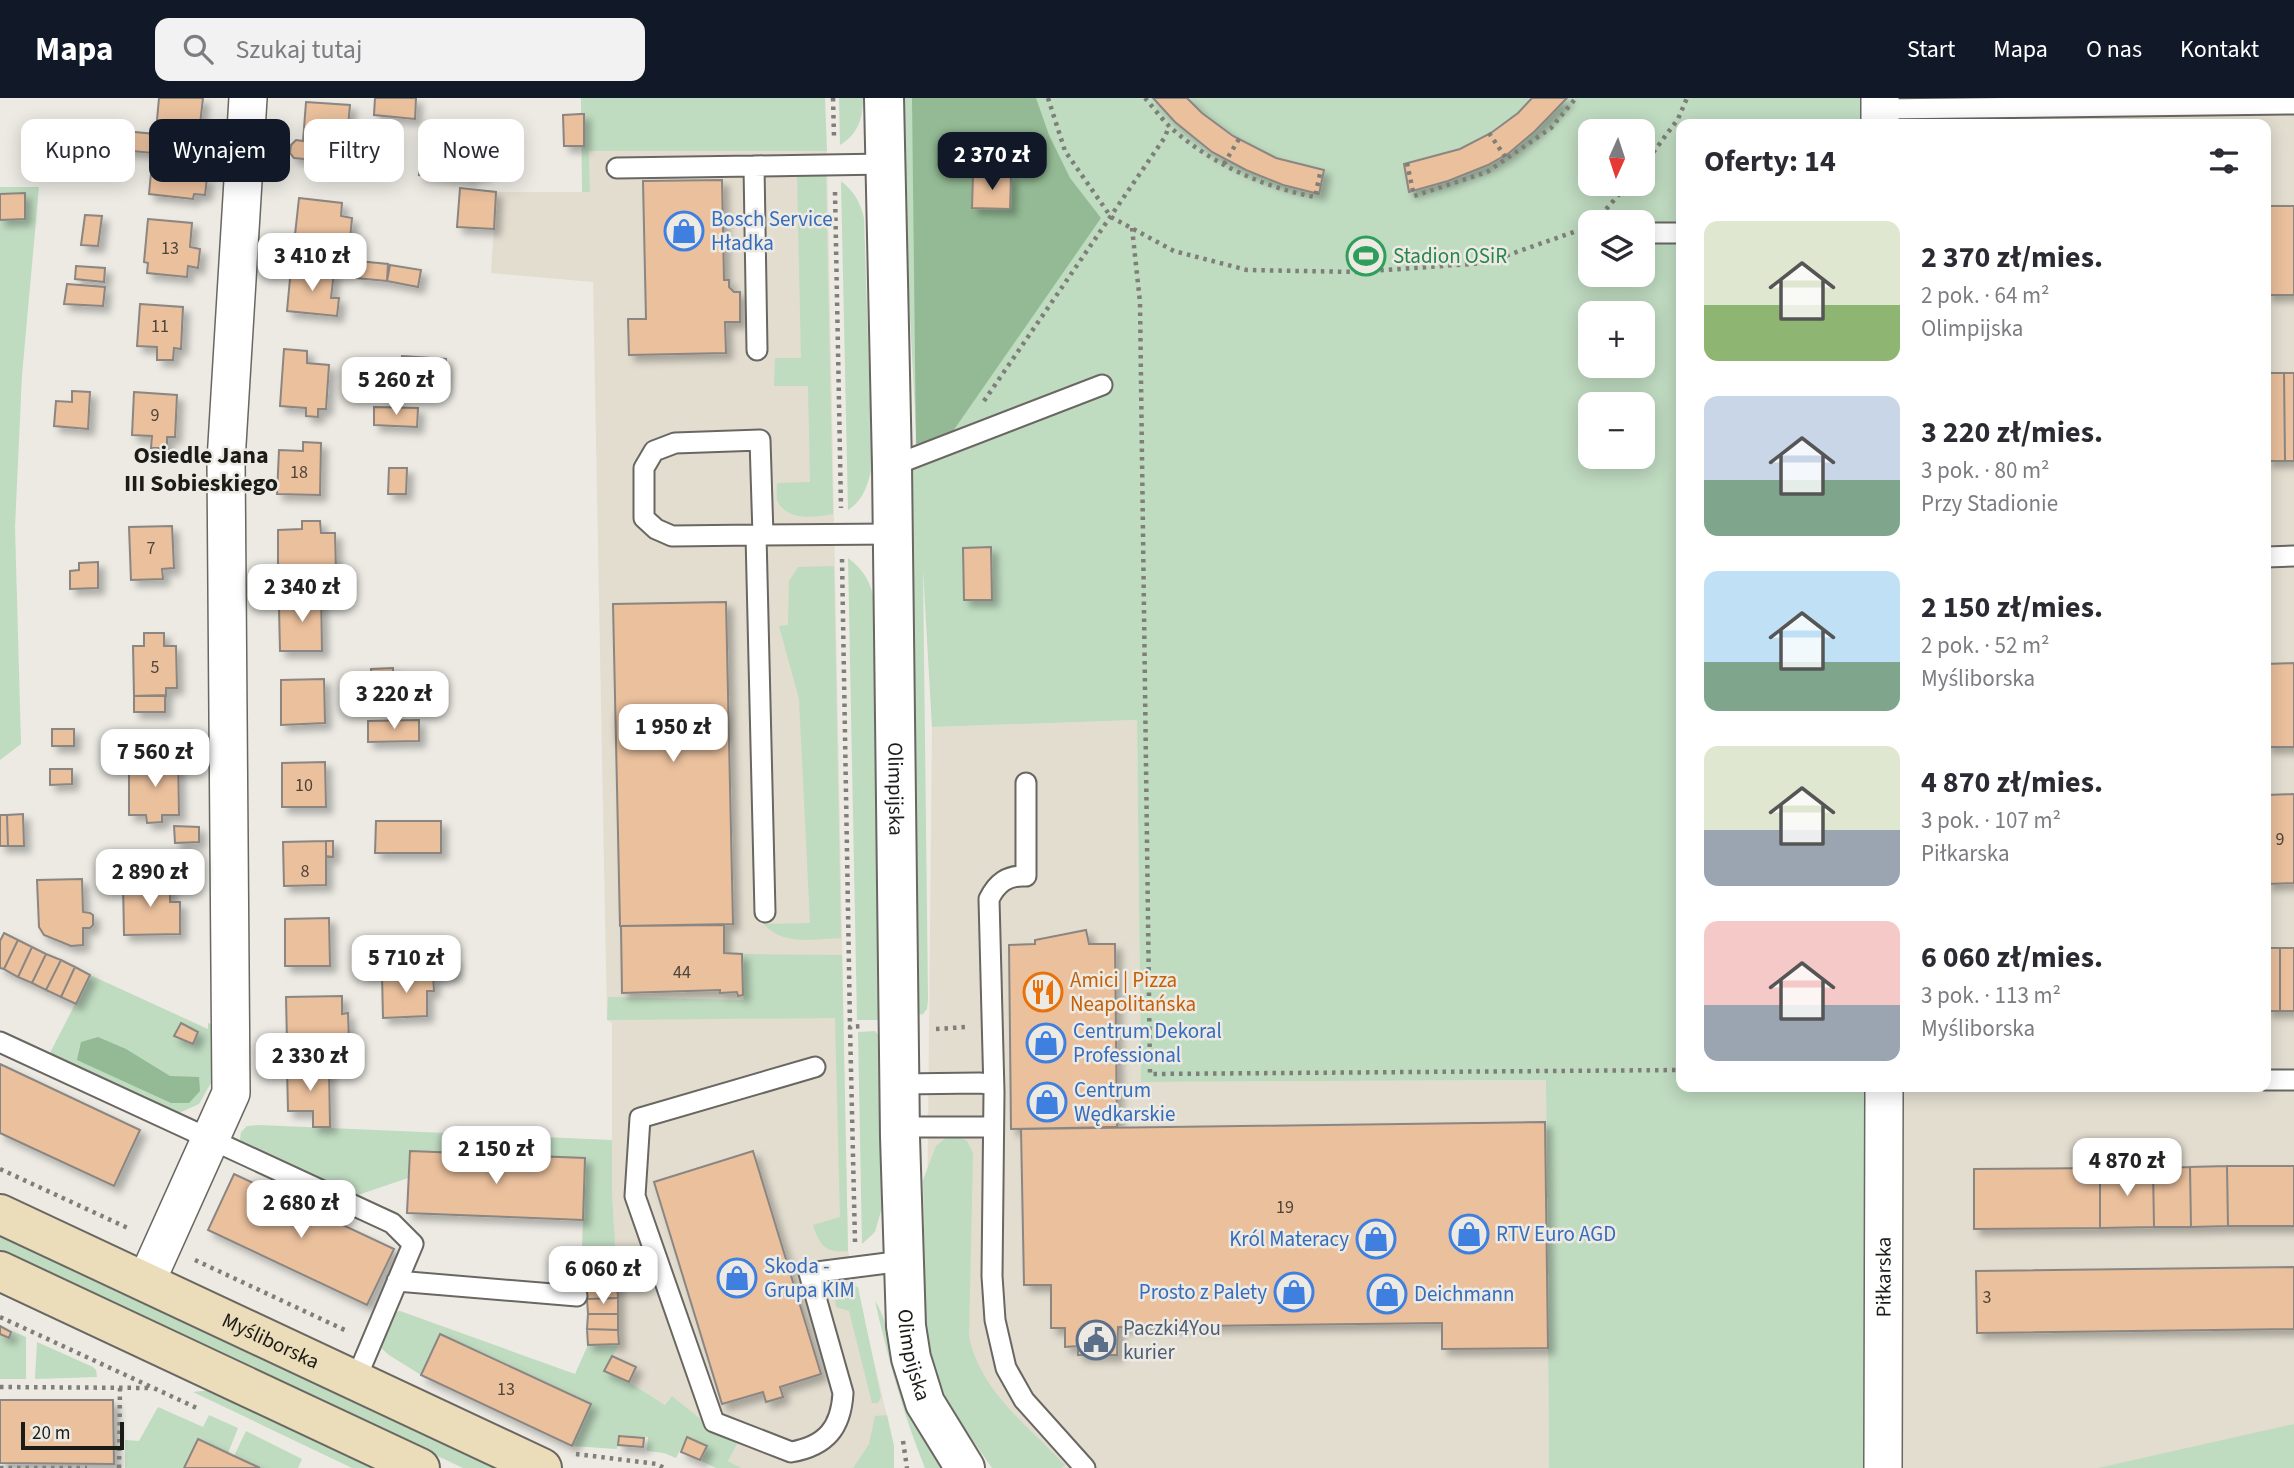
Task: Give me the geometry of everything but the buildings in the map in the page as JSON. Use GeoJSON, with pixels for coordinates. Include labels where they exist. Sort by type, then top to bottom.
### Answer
{"type":"FeatureCollection","features":[{"type":"Feature","properties":{"kind":"main road","name":"Myśliborska"},"geometry":{"type":"LineString","coordinates":[[0,1214],[542,1468]]}},
{"type":"Feature","properties":{"kind":"main road"},"geometry":{"type":"LineString","coordinates":[[0,1271],[420,1468]]}},
{"type":"Feature","properties":{"kind":"street"},"geometry":{"type":"LineString","coordinates":[[146,1282],[231,1093],[226,461],[248,98]]}},
{"type":"Feature","properties":{"kind":"street","name":"Olimpijska"},"geometry":{"type":"LineString","coordinates":[[884,98],[893,534],[917,1084],[900,1127],[906,1326],[917,1383],[937,1426],[965,1468]]}},
{"type":"Feature","properties":{"kind":"street","name":"Piłkarska"},"geometry":{"type":"LineString","coordinates":[[1883,1468],[1884,1092]]}},
{"type":"Feature","properties":{"kind":"lane"},"geometry":{"type":"LineString","coordinates":[[1880,110],[2294,104]]}},
{"type":"Feature","properties":{"kind":"lane"},"geometry":{"type":"LineString","coordinates":[[617,168],[886,164]]}},
{"type":"Feature","properties":{"kind":"lane"},"geometry":{"type":"LineString","coordinates":[[754,166],[757,350]]}},
{"type":"Feature","properties":{"kind":"lane"},"geometry":{"type":"LineString","coordinates":[[1655,233],[1676,233]]}},
{"type":"Feature","properties":{"kind":"lane"},"geometry":{"type":"LineString","coordinates":[[892,466],[1102,385]]}},
{"type":"Feature","properties":{"kind":"lane"},"geometry":{"type":"LineString","coordinates":[[765,912],[760,535],[760,440],[674,443],[654,451],[644,468],[644,518],[656,529],[673,536],[760,535],[893,534]]}},
{"type":"Feature","properties":{"kind":"lane"},"geometry":{"type":"LineString","coordinates":[[2271,557],[2294,556]]}},
{"type":"Feature","properties":{"kind":"lane"},"geometry":{"type":"LineString","coordinates":[[1026,783],[1026,876],[1015,875],[1004,880],[994,888],[989,899],[993,1087],[992,1276],[995,1320],[1006,1368],[1024,1400],[1086,1468]]}},
{"type":"Feature","properties":{"kind":"lane"},"geometry":{"type":"LineString","coordinates":[[0,1042],[392,1223],[413,1244],[355,1379]]}},
{"type":"Feature","properties":{"kind":"lane"},"geometry":{"type":"LineString","coordinates":[[815,1067],[640,1118],[635,1196],[714,1422],[791,1452],[820,1442],[835,1429],[842,1411],[844,1393],[810,1273],[903,1261]]}},
{"type":"Feature","properties":{"kind":"lane"},"geometry":{"type":"LineString","coordinates":[[2271,1080],[2294,1080]]}},
{"type":"Feature","properties":{"kind":"lane"},"geometry":{"type":"LineString","coordinates":[[917,1084],[979,1083],[993,1087]]}},
{"type":"Feature","properties":{"kind":"lane"},"geometry":{"type":"LineString","coordinates":[[900,1127],[993,1127]]}},
{"type":"Feature","properties":{"kind":"lane"},"geometry":{"type":"LineString","coordinates":[[397,1280],[577,1296]]}},
{"type":"Feature","properties":{"kind":"path"},"geometry":{"type":"LineString","coordinates":[[1048,98],[1065,151],[1111,217],[1174,251],[1247,271],[1357,272],[1485,263],[1578,231]]}},
{"type":"Feature","properties":{"kind":"path"},"geometry":{"type":"LineString","coordinates":[[1146,98],[1169,126],[1206,154],[1250,178],[1315,197],[1321,169]]}},
{"type":"Feature","properties":{"kind":"path"},"geometry":{"type":"LineString","coordinates":[[1408,163],[1414,196],[1487,172],[1551,128],[1576,98]]}},
{"type":"Feature","properties":{"kind":"path"},"geometry":{"type":"LineString","coordinates":[[1678,119],[1688,98]]}},
{"type":"Feature","properties":{"kind":"path"},"geometry":{"type":"LineString","coordinates":[[1656,149],[1676,122]]}},
{"type":"Feature","properties":{"kind":"path"},"geometry":{"type":"LineString","coordinates":[[955,442],[1111,217],[1165,137],[1169,126]]}},
{"type":"Feature","properties":{"kind":"path"},"geometry":{"type":"LineString","coordinates":[[1489,133],[1506,158]]}},
{"type":"Feature","properties":{"kind":"path"},"geometry":{"type":"LineString","coordinates":[[1224,164],[1239,139]]}},
{"type":"Feature","properties":{"kind":"path"},"geometry":{"type":"LineString","coordinates":[[1605,210],[1618,196]]}},
{"type":"Feature","properties":{"kind":"path"},"geometry":{"type":"LineString","coordinates":[[1132,228],[1140,302],[1150,1074],[1676,1070]]}},
{"type":"Feature","properties":{"kind":"path"},"geometry":{"type":"LineString","coordinates":[[917,1084],[933,1030],[991,1025]]}},
{"type":"Feature","properties":{"kind":"path"},"geometry":{"type":"LineString","coordinates":[[0,1317],[205,1411]]}},
{"type":"Feature","properties":{"kind":"path"},"geometry":{"type":"LineString","coordinates":[[0,1387],[155,1388]]}},
{"type":"Feature","properties":{"kind":"path"},"geometry":{"type":"LineString","coordinates":[[119,1468],[120,1388]]}},
{"type":"Feature","properties":{"kind":"path"},"geometry":{"type":"LineString","coordinates":[[0,1468],[88,1468]]}},
{"type":"Feature","properties":{"kind":"shaded area"},"geometry":{"type":"Polygon","coordinates":[[[1830,98],[2294,98],[2294,1468],[1848,1468],[1843,1092],[2271,1092],[2271,119],[1830,119],[1830,98]]]}},
{"type":"Feature","properties":{"kind":"shaded area"},"geometry":{"type":"Polygon","coordinates":[[[589,151],[827,151],[848,1251],[894,1446],[894,1468],[742,1468],[728,1461],[737,1441],[718,1433],[672,1396],[665,1405],[629,1382],[604,1371],[619,1344],[612,1191],[612,1023],[607,1020],[593,282],[491,273],[496,192],[590,192],[589,151]]]}},
{"type":"Feature","properties":{"kind":"shaded area"},"geometry":{"type":"Polygon","coordinates":[[[1137,720],[1141,1082],[1546,1080],[1549,1468],[1000,1468],[926,1335],[932,727],[1137,720]]]}},
{"type":"Feature","properties":{"kind":"green space"},"geometry":{"type":"Polygon","coordinates":[[[581,98],[825,98],[827,151],[589,151],[590,192],[582,192],[581,98]]]}},
{"type":"Feature","properties":{"kind":"green space"},"geometry":{"type":"Polygon","coordinates":[[[839,98],[863,98],[858,125],[851,136],[840,145],[839,98]]]}},
{"type":"Feature","properties":{"kind":"green space"},"geometry":{"type":"Polygon","coordinates":[[[902,98],[1865,98],[1865,119],[1676,119],[1676,1092],[1865,1092],[1865,1468],[1549,1468],[1546,1080],[1141,1082],[1137,720],[932,727],[923,570],[928,999],[927,1009],[918,1015],[908,472],[918,468],[905,222],[902,98]]]}},
{"type":"Feature","properties":{"kind":"green space"},"geometry":{"type":"Polygon","coordinates":[[[912,98],[1036,98],[1049,135],[1070,178],[1101,218],[951,434],[916,444],[912,98]]]}},
{"type":"Feature","properties":{"kind":"green space"},"geometry":{"type":"Polygon","coordinates":[[[797,175],[826,176],[833,514],[810,517],[787,512],[777,500],[777,483],[810,482],[808,386],[774,386],[775,358],[801,358],[797,175]]]}},
{"type":"Feature","properties":{"kind":"green space"},"geometry":{"type":"Polygon","coordinates":[[[841,181],[856,197],[864,218],[872,466],[862,496],[848,510],[841,181]]]}},
{"type":"Feature","properties":{"kind":"green space"},"geometry":{"type":"Polygon","coordinates":[[[0,187],[39,187],[22,375],[15,527],[21,744],[0,760],[0,187]]]}},
{"type":"Feature","properties":{"kind":"green space"},"geometry":{"type":"Polygon","coordinates":[[[848,558],[866,578],[875,604],[882,1020],[857,1020],[848,558]]]}},
{"type":"Feature","properties":{"kind":"green space"},"geometry":{"type":"Polygon","coordinates":[[[834,566],[841,938],[800,940],[780,936],[764,924],[810,923],[799,699],[779,626],[788,625],[789,581],[798,567],[834,566]]]}},
{"type":"Feature","properties":{"kind":"green space"},"geometry":{"type":"Polygon","coordinates":[[[742,954],[842,955],[848,1251],[834,1251],[824,1247],[813,1225],[840,1217],[835,1018],[607,1020],[608,997],[744,1000],[742,954]]]}},
{"type":"Feature","properties":{"kind":"green space"},"geometry":{"type":"Polygon","coordinates":[[[90,975],[208,1029],[208,1023],[217,1026],[212,1081],[199,1104],[179,1113],[50,1053],[90,975]]]}},
{"type":"Feature","properties":{"kind":"green space"},"geometry":{"type":"Polygon","coordinates":[[[875,1031],[880,1037],[883,1204],[875,1232],[862,1244],[858,1032],[875,1031]]]}},
{"type":"Feature","properties":{"kind":"green space"},"geometry":{"type":"Polygon","coordinates":[[[98,1037],[126,1049],[170,1076],[199,1077],[200,1091],[189,1103],[171,1103],[77,1060],[81,1042],[98,1037]]]}},
{"type":"Feature","properties":{"kind":"green space"},"geometry":{"type":"Polygon","coordinates":[[[247,1126],[612,1140],[617,1282],[590,1282],[592,1249],[582,1248],[585,1158],[410,1151],[408,1178],[355,1196],[243,1144],[240,1139],[241,1132],[247,1126]]]}},
{"type":"Feature","properties":{"kind":"green space"},"geometry":{"type":"Polygon","coordinates":[[[957,1136],[967,1141],[973,1153],[969,1336],[983,1374],[994,1391],[1065,1465],[1061,1468],[992,1468],[950,1408],[934,1369],[926,1335],[923,1180],[936,1146],[946,1138],[957,1136]]]}},
{"type":"Feature","properties":{"kind":"green space"},"geometry":{"type":"Polygon","coordinates":[[[0,1234],[496,1468],[463,1468],[0,1250],[0,1234]]]}},
{"type":"Feature","properties":{"kind":"green space"},"geometry":{"type":"Polygon","coordinates":[[[846,1284],[858,1287],[881,1397],[878,1403],[872,1403],[849,1311],[836,1307],[834,1294],[837,1288],[846,1284]]]}},
{"type":"Feature","properties":{"kind":"green space"},"geometry":{"type":"Polygon","coordinates":[[[875,1301],[883,1319],[900,1388],[922,1435],[944,1468],[925,1468],[897,1386],[875,1301]]]}},
{"type":"Feature","properties":{"kind":"green space"},"geometry":{"type":"Polygon","coordinates":[[[400,1311],[575,1374],[588,1345],[619,1344],[605,1371],[629,1382],[665,1405],[672,1396],[718,1433],[738,1442],[728,1461],[742,1468],[716,1468],[701,1461],[708,1446],[687,1437],[676,1458],[647,1451],[648,1437],[618,1435],[617,1449],[572,1446],[590,1404],[441,1334],[421,1375],[379,1346],[382,1329],[395,1312],[400,1311]]]}},
{"type":"Feature","properties":{"kind":"green space"},"geometry":{"type":"Polygon","coordinates":[[[12,1331],[26,1337],[26,1379],[0,1379],[0,1334],[9,1339],[12,1331]]]}},
{"type":"Feature","properties":{"kind":"green space"},"geometry":{"type":"Polygon","coordinates":[[[37,1342],[93,1367],[97,1377],[35,1379],[37,1342]]]}},
{"type":"Feature","properties":{"kind":"green space"},"geometry":{"type":"Polygon","coordinates":[[[210,1390],[375,1468],[352,1468],[193,1392],[210,1390]]]}},
{"type":"Feature","properties":{"kind":"green space"},"geometry":{"type":"Polygon","coordinates":[[[158,1407],[203,1427],[209,1415],[238,1428],[228,1453],[198,1439],[184,1468],[125,1468],[125,1440],[139,1441],[158,1407]]]}},
{"type":"Feature","properties":{"kind":"green space"},"geometry":{"type":"Polygon","coordinates":[[[887,1415],[894,1446],[894,1468],[853,1468],[869,1444],[875,1416],[887,1415]]]}},
{"type":"Feature","properties":{"kind":"green space"},"geometry":{"type":"Polygon","coordinates":[[[2294,1424],[2294,1468],[2098,1468],[2294,1424]]]}},
{"type":"Feature","properties":{"kind":"green space"},"geometry":{"type":"Polygon","coordinates":[[[246,1431],[302,1459],[298,1468],[260,1468],[234,1456],[246,1431]]]}},
{"type":"Feature","properties":{"kind":"place","name":"Bosch Service Hładka"},"geometry":{"type":"Point","coordinates":[684,231]}},
{"type":"Feature","properties":{"kind":"place","name":"Stadion OSiR"},"geometry":{"type":"Point","coordinates":[1366,256]}},
{"type":"Feature","properties":{"kind":"place","name":"Amici | Pizza Neapolitańska"},"geometry":{"type":"Point","coordinates":[1043,992]}},
{"type":"Feature","properties":{"kind":"place","name":"Centrum Dekoral Professional"},"geometry":{"type":"Point","coordinates":[1046,1043]}},
{"type":"Feature","properties":{"kind":"place","name":"Centrum Wędkarskie"},"geometry":{"type":"Point","coordinates":[1047,1102]}},
{"type":"Feature","properties":{"kind":"place","name":"RTV Euro AGD"},"geometry":{"type":"Point","coordinates":[1469,1234]}},
{"type":"Feature","properties":{"kind":"place","name":"Król Materacy"},"geometry":{"type":"Point","coordinates":[1376,1239]}},
{"type":"Feature","properties":{"kind":"place","name":"Skoda - Grupa KIM"},"geometry":{"type":"Point","coordinates":[737,1278]}},
{"type":"Feature","properties":{"kind":"place","name":"Prosto z Palety"},"geometry":{"type":"Point","coordinates":[1294,1292]}},
{"type":"Feature","properties":{"kind":"place","name":"Deichmann"},"geometry":{"type":"Point","coordinates":[1387,1294]}},
{"type":"Feature","properties":{"kind":"place","name":"Paczki4You kurier"},"geometry":{"type":"Point","coordinates":[1096,1340]}},
{"type":"Feature","properties":{"kind":"district","name":"Osiedle Jana III Sobieskiego"},"geometry":{"type":"Point","coordinates":[201,469]}}]}
